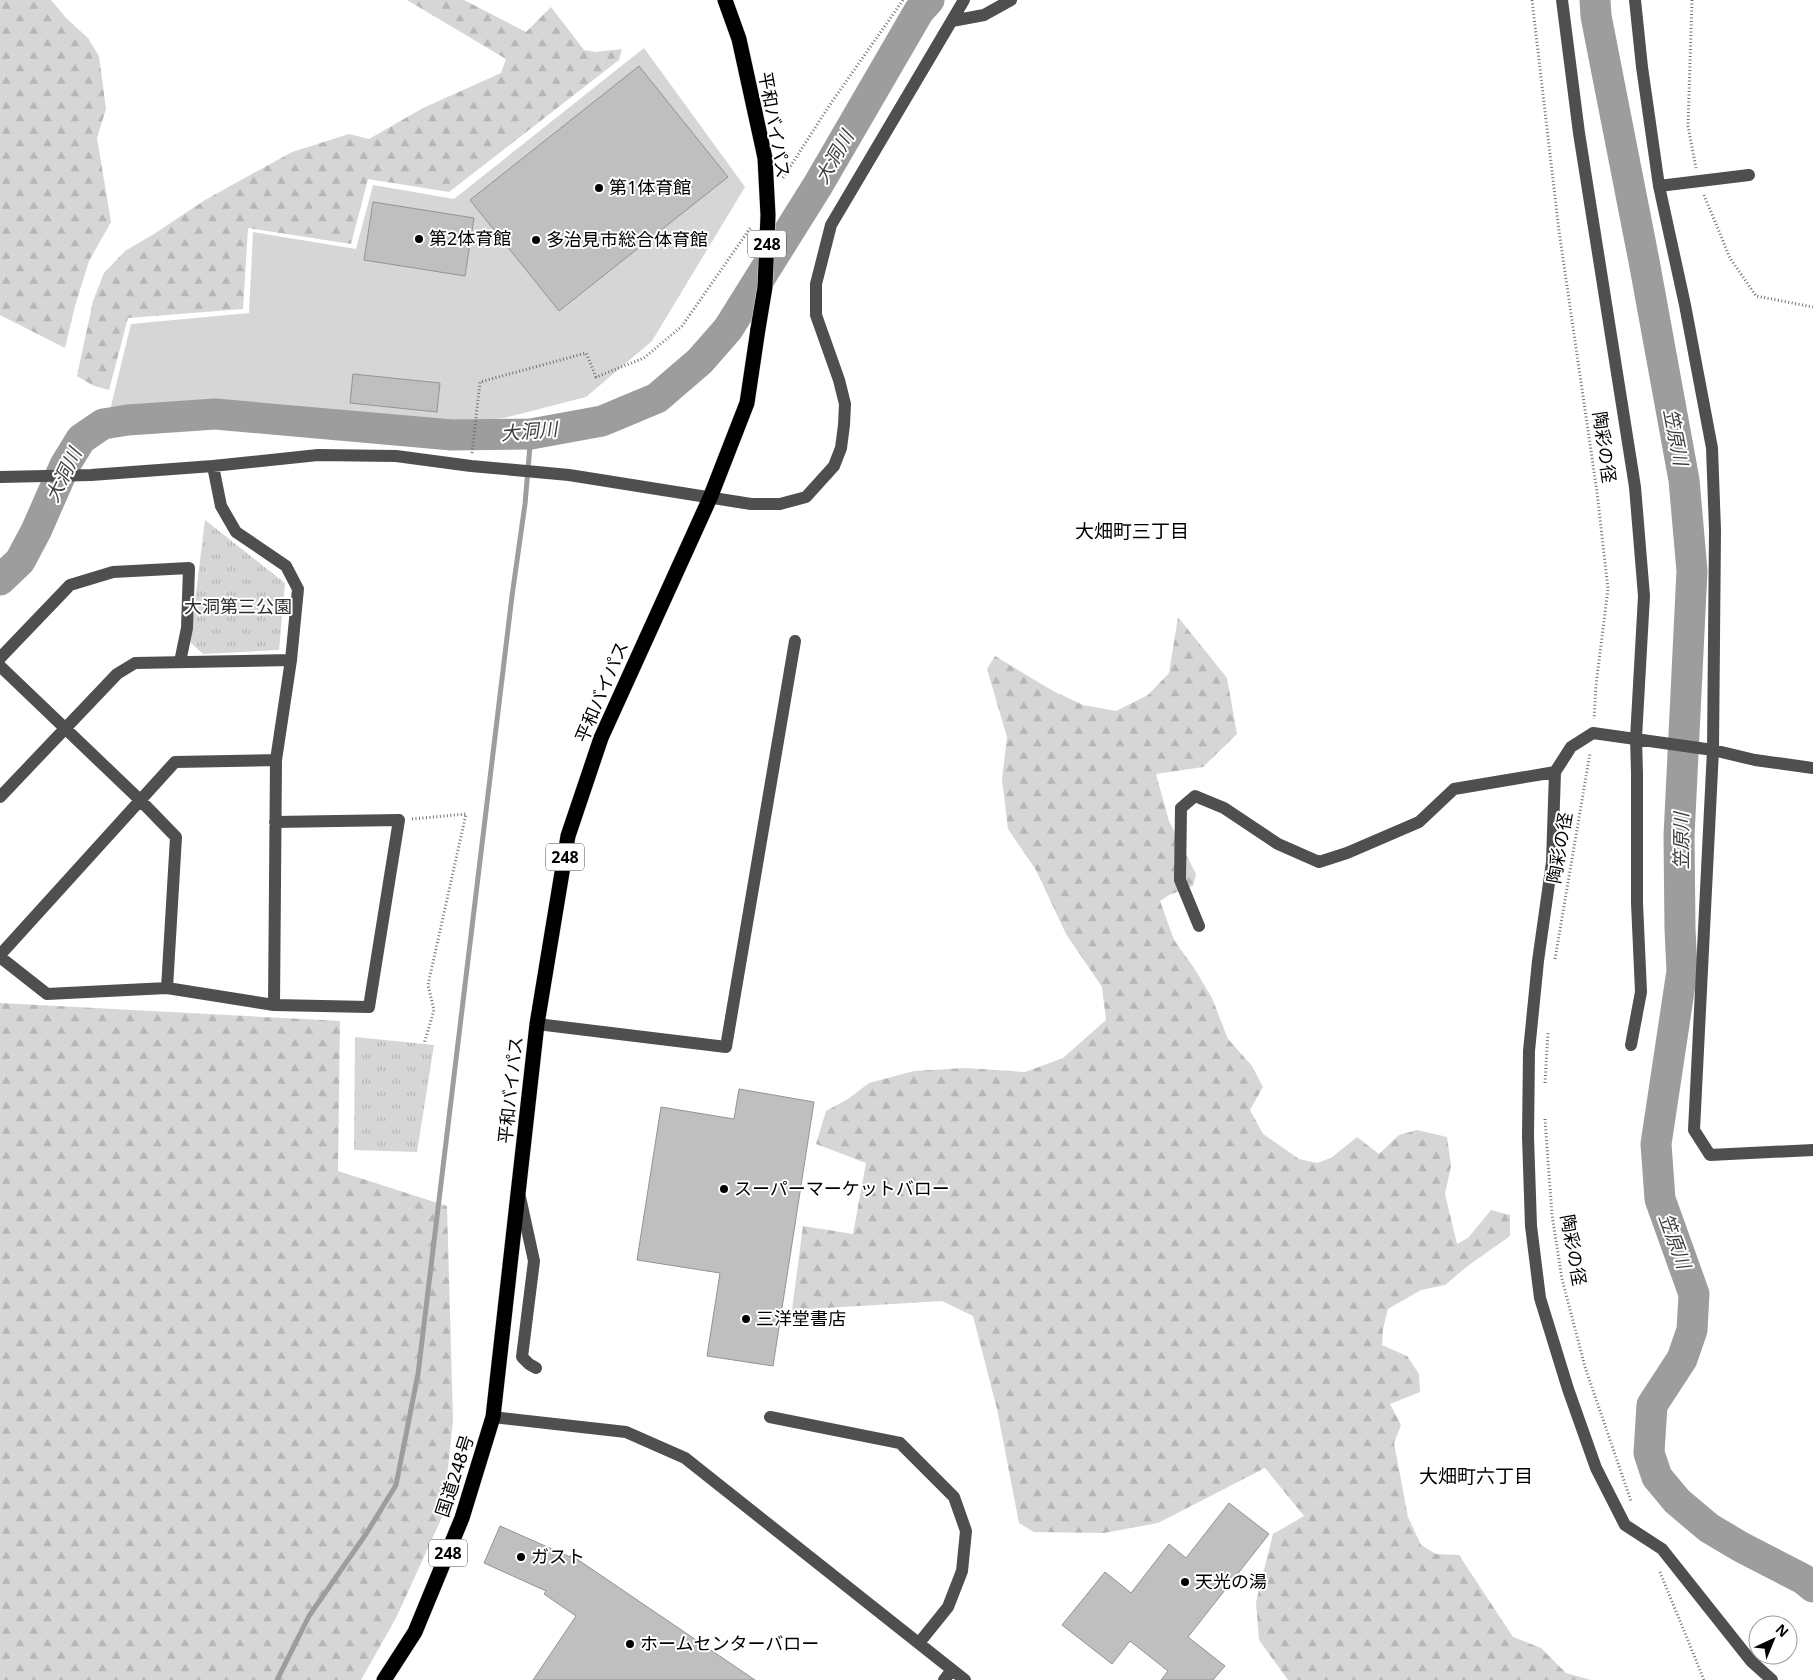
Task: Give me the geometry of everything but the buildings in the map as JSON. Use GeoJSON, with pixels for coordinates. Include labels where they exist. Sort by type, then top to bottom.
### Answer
{"type":"FeatureCollection","features":[{"type":"Feature","properties":{"kind":"highway","name":"平和バイパス"},"geometry":{"type":"LineString","coordinates":[[493,1417],[537,1024],[568,836],[601,738],[710,498],[747,403],[765,286],[768,215],[765,158],[739,39],[725,0]]}},
{"type":"Feature","properties":{"kind":"highway","name":"国道248号"},"geometry":{"type":"LineString","coordinates":[[384,1680],[415,1632],[462,1518],[493,1417]]}},
{"type":"Feature","properties":{"kind":"street"},"geometry":{"type":"LineString","coordinates":[[0,478],[91,475],[213,466],[318,455],[396,456],[569,475],[751,504],[780,504],[806,497],[834,466],[841,448],[844,425],[845,404],[839,380],[816,315],[816,284],[831,225],[964,0]]}},
{"type":"Feature","properties":{"kind":"street"},"geometry":{"type":"LineString","coordinates":[[952,21],[984,15],[1011,0]]}},
{"type":"Feature","properties":{"kind":"street"},"geometry":{"type":"LineString","coordinates":[[1562,0],[1579,133],[1635,487],[1644,596],[1636,738],[1637,903],[1641,992],[1631,1045]]}},
{"type":"Feature","properties":{"kind":"street"},"geometry":{"type":"LineString","coordinates":[[1635,0],[1642,67],[1659,186],[1685,305],[1712,448],[1715,530],[1713,750],[1694,1130],[1710,1155],[1813,1150]]}},
{"type":"Feature","properties":{"kind":"street"},"geometry":{"type":"LineString","coordinates":[[1659,186],[1748,175]]}},
{"type":"Feature","properties":{"kind":"street"},"geometry":{"type":"LineString","coordinates":[[213,466],[221,506],[236,532],[286,566],[298,588],[276,760],[274,1005]]}},
{"type":"Feature","properties":{"kind":"street"},"geometry":{"type":"LineString","coordinates":[[0,658],[70,584],[113,572],[190,568],[187,628],[180,662]]}},
{"type":"Feature","properties":{"kind":"street"},"geometry":{"type":"LineString","coordinates":[[537,1024],[726,1047],[795,641]]}},
{"type":"Feature","properties":{"kind":"street"},"geometry":{"type":"LineString","coordinates":[[0,798],[117,674],[135,664],[290,660]]}},
{"type":"Feature","properties":{"kind":"street"},"geometry":{"type":"LineString","coordinates":[[0,666],[176,837],[167,988]]}},
{"type":"Feature","properties":{"kind":"street"},"geometry":{"type":"LineString","coordinates":[[1772,1680],[1751,1661],[1662,1548],[1624,1525],[1596,1468],[1568,1388],[1540,1298],[1531,1226],[1528,1137],[1529,1050],[1538,961],[1552,862],[1556,772],[1571,747],[1593,733],[1713,750],[1755,760],[1813,768]]}},
{"type":"Feature","properties":{"kind":"street"},"geometry":{"type":"LineString","coordinates":[[275,822],[399,820],[369,1007],[274,1005],[167,988],[47,994],[0,956],[175,762],[276,760]]}},
{"type":"Feature","properties":{"kind":"street"},"geometry":{"type":"LineString","coordinates":[[1199,926],[1180,880],[1180,808],[1195,796],[1224,808],[1278,844],[1319,862],[1347,853],[1419,822],[1454,789],[1556,772]]}},
{"type":"Feature","properties":{"kind":"street"},"geometry":{"type":"LineString","coordinates":[[519,1190],[534,1261],[522,1357],[536,1368]]}},
{"type":"Feature","properties":{"kind":"street"},"geometry":{"type":"LineString","coordinates":[[493,1417],[626,1432],[685,1458],[919,1643],[948,1675],[965,1680]]}},
{"type":"Feature","properties":{"kind":"street"},"geometry":{"type":"LineString","coordinates":[[770,1417],[900,1443],[954,1497],[966,1531],[962,1571],[948,1608],[919,1643]]}},
{"type":"Feature","properties":{"kind":"path"},"geometry":{"type":"LineString","coordinates":[[783,178],[829,106],[903,0]]}},
{"type":"Feature","properties":{"kind":"path","name":"陶彩の径"},"geometry":{"type":"LineString","coordinates":[[1532,0],[1559,231],[1597,492],[1608,589],[1596,685],[1593,733],[1554,964]]}},
{"type":"Feature","properties":{"kind":"path"},"geometry":{"type":"LineString","coordinates":[[473,442],[480,382],[586,353],[596,377],[644,358],[682,326],[752,226]]}},
{"type":"Feature","properties":{"kind":"path"},"geometry":{"type":"LineString","coordinates":[[399,820],[466,814],[428,985],[434,1010],[424,1044]]}},
{"type":"Feature","properties":{"kind":"path"},"geometry":{"type":"LineString","coordinates":[[1545,1090],[1548,1022]]}},
{"type":"Feature","properties":{"kind":"path","name":"陶彩の径"},"geometry":{"type":"LineString","coordinates":[[1544,1110],[1552,1214],[1562,1279],[1585,1367],[1633,1505]]}},
{"type":"Feature","properties":{"kind":"path"},"geometry":{"type":"LineString","coordinates":[[1658,1566],[1704,1680]]}},
{"type":"Feature","properties":{"kind":"green space"},"geometry":{"type":"Polygon","coordinates":[[[0,0],[51,0],[67,19],[88,38],[99,56],[106,109],[97,138],[111,222],[89,261],[75,306],[65,348],[0,315],[0,0]]]}},
{"type":"Feature","properties":{"kind":"green space"},"geometry":{"type":"Polygon","coordinates":[[[407,0],[464,0],[526,32],[551,7],[584,50],[595,52],[622,49],[619,60],[449,192],[368,179],[351,244],[248,228],[243,309],[128,318],[109,390],[94,386],[77,376],[93,301],[104,273],[125,251],[205,200],[292,152],[349,134],[369,139],[423,108],[501,73],[506,59],[407,0]]]}},
{"type":"Feature","properties":{"kind":"green space","name":"多治見市総合体育館"},"geometry":{"type":"Polygon","coordinates":[[[644,48],[745,187],[652,341],[586,397],[504,418],[438,425],[221,409],[110,410],[131,324],[249,313],[253,232],[356,249],[373,185],[454,199],[644,48]]]}},
{"type":"Feature","properties":{"kind":"green space","name":"大洞第三公園"},"geometry":{"type":"Polygon","coordinates":[[[205,520],[285,583],[279,650],[203,654],[190,642],[205,520]]]}},
{"type":"Feature","properties":{"kind":"green space"},"geometry":{"type":"Polygon","coordinates":[[[1178,617],[1227,678],[1237,734],[1203,767],[1156,774],[1169,821],[1196,874],[1193,886],[1169,895],[1160,901],[1174,940],[1212,998],[1228,1039],[1252,1066],[1263,1087],[1250,1110],[1263,1134],[1299,1159],[1317,1163],[1331,1158],[1357,1137],[1379,1154],[1399,1135],[1417,1130],[1447,1137],[1451,1166],[1445,1194],[1457,1244],[1468,1238],[1491,1210],[1510,1215],[1510,1236],[1469,1265],[1445,1285],[1421,1290],[1388,1309],[1383,1329],[1382,1345],[1407,1356],[1419,1374],[1420,1392],[1390,1404],[1401,1425],[1394,1443],[1408,1517],[1421,1545],[1436,1554],[1459,1555],[1513,1637],[1541,1648],[1566,1673],[1591,1680],[1288,1680],[1259,1640],[1256,1602],[1273,1534],[1304,1516],[1265,1468],[1158,1523],[1104,1533],[1034,1532],[1019,1523],[997,1409],[973,1316],[942,1301],[792,1310],[803,1226],[853,1234],[866,1163],[816,1144],[826,1111],[848,1099],[869,1083],[914,1071],[965,1068],[1025,1072],[1063,1058],[1106,1020],[1102,987],[1066,934],[1036,870],[1008,829],[1002,779],[1007,737],[987,669],[995,656],[1053,691],[1083,705],[1116,711],[1148,695],[1169,673],[1178,617]]]}},
{"type":"Feature","properties":{"kind":"green space"},"geometry":{"type":"Polygon","coordinates":[[[0,1003],[340,1021],[338,1171],[447,1206],[453,1420],[443,1515],[397,1616],[361,1680],[0,1680],[0,1003]]]}},
{"type":"Feature","properties":{"kind":"green space"},"geometry":{"type":"Polygon","coordinates":[[[355,1037],[434,1045],[417,1152],[354,1150],[355,1037]]]}},
{"type":"Feature","properties":{"kind":"waterway","name":"大洞川"},"geometry":{"type":"LineString","coordinates":[[0,580],[20,561],[36,531],[65,465],[81,439],[103,424],[128,420],[215,414],[452,435],[531,434],[602,421],[657,398],[700,361],[728,329],[818,185],[919,11],[929,0]]}},
{"type":"Feature","properties":{"kind":"waterway","name":"笠原川"},"geometry":{"type":"LineString","coordinates":[[1595,0],[1596,16],[1644,261],[1684,480],[1692,571],[1679,836],[1682,971],[1656,1144],[1660,1199],[1694,1294],[1692,1330],[1682,1359],[1652,1405],[1649,1453],[1657,1477],[1677,1501],[1709,1528],[1803,1579],[1813,1587]]}},
{"type":"Feature","properties":{"kind":"waterway"},"geometry":{"type":"LineString","coordinates":[[277,1680],[309,1616],[366,1534],[396,1485],[418,1374],[512,596],[525,504],[531,434]]}},
{"type":"Feature","properties":{"kind":"place","name":"第1体育館"},"geometry":{"type":"Point","coordinates":[599,188]}},
{"type":"Feature","properties":{"kind":"place","name":"第2体育館"},"geometry":{"type":"Point","coordinates":[419,239]}},
{"type":"Feature","properties":{"kind":"place","name":"多治見市総合体育館"},"geometry":{"type":"Point","coordinates":[536,240]}},
{"type":"Feature","properties":{"kind":"place","name":"スーパーマーケットバロー"},"geometry":{"type":"Point","coordinates":[724,1189]}},
{"type":"Feature","properties":{"kind":"place","name":"三洋堂書店"},"geometry":{"type":"Point","coordinates":[746,1319]}},
{"type":"Feature","properties":{"kind":"place","name":"ガスト"},"geometry":{"type":"Point","coordinates":[521,1557]}},
{"type":"Feature","properties":{"kind":"place","name":"天光の湯"},"geometry":{"type":"Point","coordinates":[1185,1582]}},
{"type":"Feature","properties":{"kind":"place","name":"ホームセンターバロー"},"geometry":{"type":"Point","coordinates":[630,1644]}},
{"type":"Feature","properties":{"kind":"district","name":"大畑町三丁目"},"geometry":{"type":"Point","coordinates":[1132,531]}},
{"type":"Feature","properties":{"kind":"district","name":"大畑町六丁目"},"geometry":{"type":"Point","coordinates":[1476,1476]}}]}
